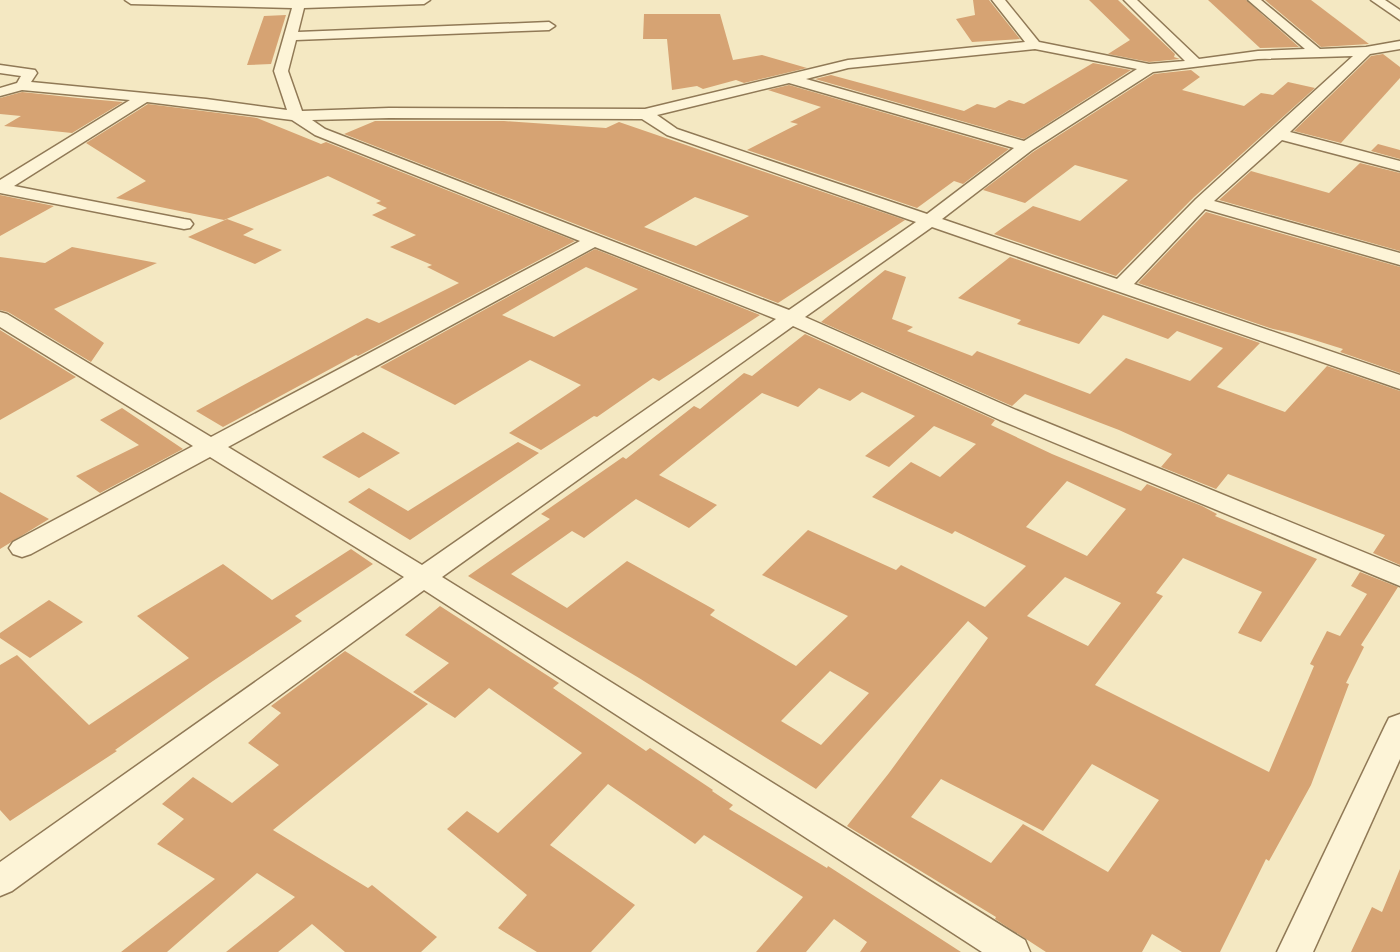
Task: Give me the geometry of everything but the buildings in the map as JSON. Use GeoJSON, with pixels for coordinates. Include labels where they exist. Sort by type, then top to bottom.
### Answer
{"type":"FeatureCollection","features":[{"type":"Feature","properties":{"kind":"street"},"geometry":{"type":"LineString","coordinates":[[131,0],[302,2],[424,0]]}},
{"type":"Feature","properties":{"kind":"street"},"geometry":{"type":"LineString","coordinates":[[998,0],[1035,45]]}},
{"type":"Feature","properties":{"kind":"street"},"geometry":{"type":"LineString","coordinates":[[1130,0],[1196,64]]}},
{"type":"Feature","properties":{"kind":"street"},"geometry":{"type":"LineString","coordinates":[[1254,0],[1315,51]]}},
{"type":"Feature","properties":{"kind":"street"},"geometry":{"type":"LineString","coordinates":[[1377,0],[1400,16]]}},
{"type":"Feature","properties":{"kind":"street"},"geometry":{"type":"LineString","coordinates":[[302,2],[281,71],[296,116],[320,132],[791,318],[1008,415],[1400,577]]}},
{"type":"Feature","properties":{"kind":"street"},"geometry":{"type":"LineString","coordinates":[[290,36],[549,26]]}},
{"type":"Feature","properties":{"kind":"street"},"geometry":{"type":"LineString","coordinates":[[0,92],[22,86],[142,99],[206,103],[296,116],[389,113],[645,114],[848,64],[922,55],[1035,45],[1149,68],[1258,55],[1315,51],[1366,51],[1398,47]]}},
{"type":"Feature","properties":{"kind":"street"},"geometry":{"type":"LineString","coordinates":[[1121,286],[1202,203],[1279,135],[1366,51]]}},
{"type":"Feature","properties":{"kind":"street"},"geometry":{"type":"LineString","coordinates":[[0,881],[423,577],[930,220],[1026,147],[1149,68]]}},
{"type":"Feature","properties":{"kind":"street"},"geometry":{"type":"LineString","coordinates":[[0,69],[30,73],[22,86]]}},
{"type":"Feature","properties":{"kind":"street"},"geometry":{"type":"LineString","coordinates":[[788,78],[1026,147]]}},
{"type":"Feature","properties":{"kind":"street"},"geometry":{"type":"LineString","coordinates":[[0,187],[142,99]]}},
{"type":"Feature","properties":{"kind":"street"},"geometry":{"type":"LineString","coordinates":[[645,114],[672,132],[1400,382]]}},
{"type":"Feature","properties":{"kind":"street"},"geometry":{"type":"LineString","coordinates":[[1279,135],[1400,166]]}},
{"type":"Feature","properties":{"kind":"street"},"geometry":{"type":"LineString","coordinates":[[0,187],[184,224]]}},
{"type":"Feature","properties":{"kind":"street"},"geometry":{"type":"LineString","coordinates":[[1202,203],[1400,259]]}},
{"type":"Feature","properties":{"kind":"street"},"geometry":{"type":"LineString","coordinates":[[22,548],[595,240]]}},
{"type":"Feature","properties":{"kind":"street"},"geometry":{"type":"LineString","coordinates":[[0,318],[212,445],[423,577],[1012,952]]}},
{"type":"Feature","properties":{"kind":"street"},"geometry":{"type":"LineString","coordinates":[[1295,952],[1400,726]]}}]}
